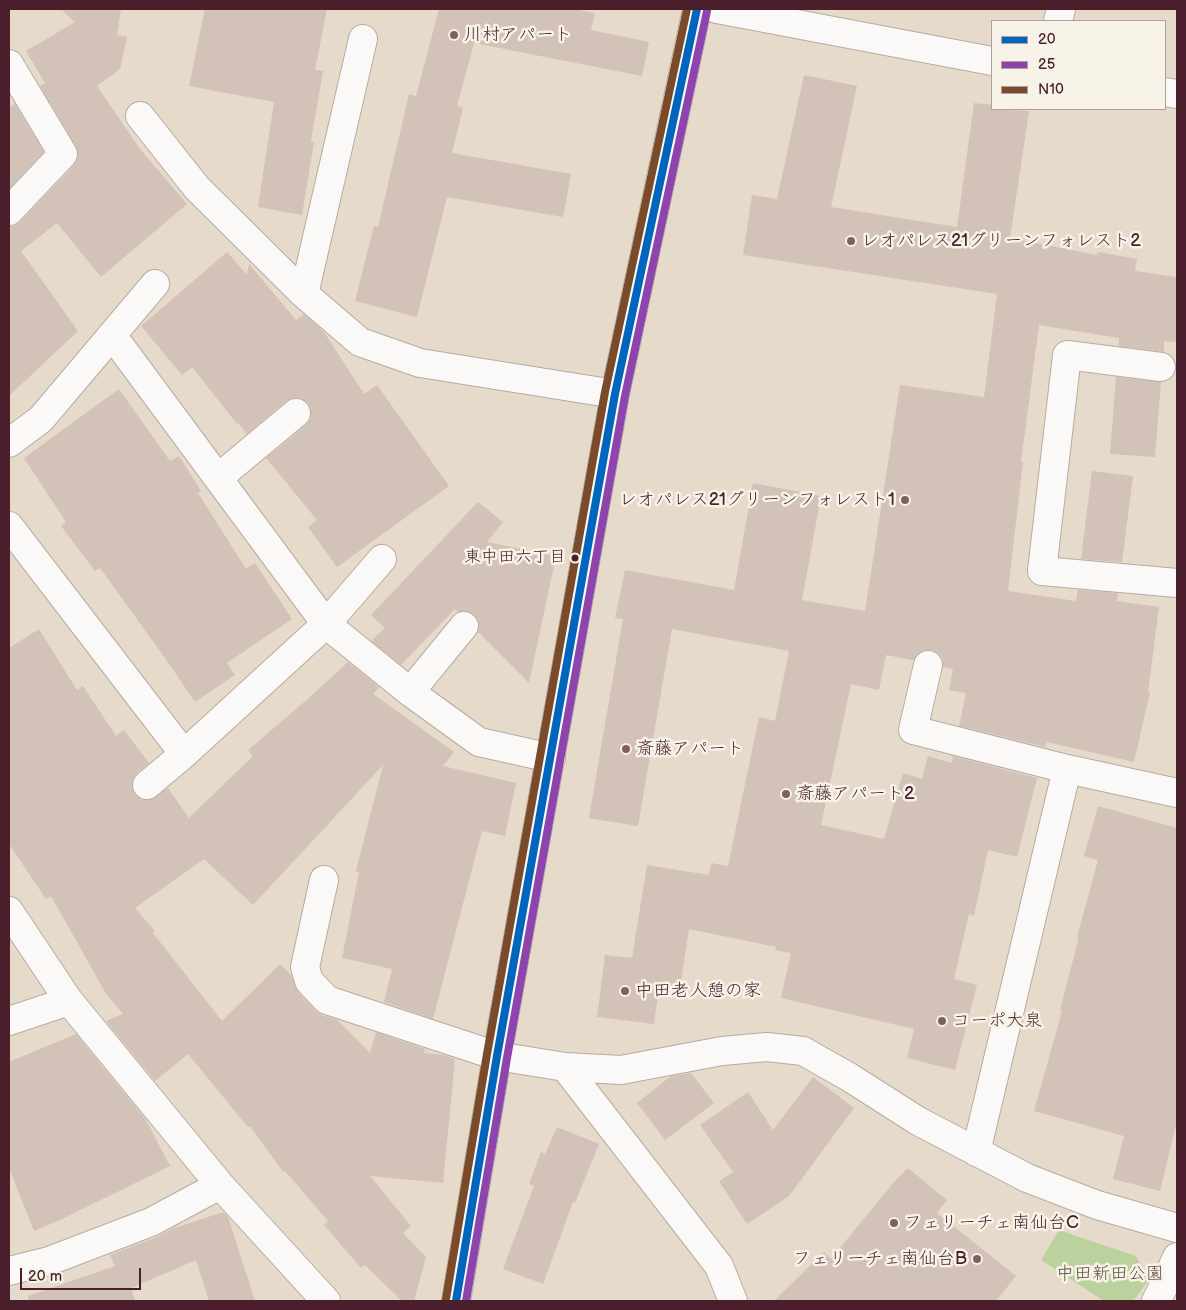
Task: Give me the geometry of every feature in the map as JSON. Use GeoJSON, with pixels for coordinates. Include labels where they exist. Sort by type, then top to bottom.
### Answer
{"type":"FeatureCollection","features":[{"type":"Feature","properties":{"kind":"street"},"geometry":{"type":"LineString","coordinates":[[456,1301],[497,1056],[614,394],[697,9]]}},
{"type":"Feature","properties":{"kind":"street"},"geometry":{"type":"LineString","coordinates":[[717,9],[991,61]]}},
{"type":"Feature","properties":{"kind":"street"},"geometry":{"type":"LineString","coordinates":[[304,294],[363,39]]}},
{"type":"Feature","properties":{"kind":"street"},"geometry":{"type":"LineString","coordinates":[[9,64],[63,154],[9,211]]}},
{"type":"Feature","properties":{"kind":"street"},"geometry":{"type":"LineString","coordinates":[[140,116],[197,188],[304,294],[360,342],[420,363],[614,394]]}},
{"type":"Feature","properties":{"kind":"street"},"geometry":{"type":"LineString","coordinates":[[9,443],[41,419],[154,284]]}},
{"type":"Feature","properties":{"kind":"street"},"geometry":{"type":"LineString","coordinates":[[112,335],[326,624],[410,692],[479,742],[551,758]]}},
{"type":"Feature","properties":{"kind":"street"},"geometry":{"type":"LineString","coordinates":[[1161,367],[1066,355],[1042,571],[1177,583]]}},
{"type":"Feature","properties":{"kind":"street"},"geometry":{"type":"LineString","coordinates":[[218,478],[296,413]]}},
{"type":"Feature","properties":{"kind":"street"},"geometry":{"type":"LineString","coordinates":[[9,526],[184,754]]}},
{"type":"Feature","properties":{"kind":"street"},"geometry":{"type":"LineString","coordinates":[[147,785],[184,754],[326,624],[382,558]]}},
{"type":"Feature","properties":{"kind":"street"},"geometry":{"type":"LineString","coordinates":[[410,692],[464,626]]}},
{"type":"Feature","properties":{"kind":"street"},"geometry":{"type":"LineString","coordinates":[[928,665],[913,730],[1067,769],[1177,793]]}},
{"type":"Feature","properties":{"kind":"street"},"geometry":{"type":"LineString","coordinates":[[976,1152],[1067,769]]}},
{"type":"Feature","properties":{"kind":"street"},"geometry":{"type":"LineString","coordinates":[[324,880],[305,967],[309,981],[327,1000],[497,1056],[564,1067],[621,1070],[722,1051],[767,1047],[803,1051],[849,1076],[918,1121],[1027,1178],[1097,1205],[1177,1228]]}},
{"type":"Feature","properties":{"kind":"street"},"geometry":{"type":"LineString","coordinates":[[9,911],[69,1001],[220,1185],[326,1301]]}},
{"type":"Feature","properties":{"kind":"street"},"geometry":{"type":"LineString","coordinates":[[9,1021],[69,1001]]}},
{"type":"Feature","properties":{"kind":"street"},"geometry":{"type":"LineString","coordinates":[[564,1067],[720,1266],[732,1301]]}},
{"type":"Feature","properties":{"kind":"street"},"geometry":{"type":"LineString","coordinates":[[9,1271],[49,1262],[151,1222],[220,1185]]}},
{"type":"Feature","properties":{"kind":"street"},"geometry":{"type":"LineString","coordinates":[[1156,1301],[1177,1257]]}},
{"type":"Feature","properties":{"kind":"green space","name":"中田新田公園"},"geometry":{"type":"Polygon","coordinates":[[[1059,1230],[1136,1256],[1149,1280],[1133,1301],[1104,1301],[1041,1260],[1059,1230]]]}},
{"type":"Feature","properties":{"kind":"building"},"geometry":{"type":"Polygon","coordinates":[[[61,9],[121,9],[117,35],[127,37],[120,69],[97,86],[140,149],[187,204],[101,277],[57,223],[21,251],[78,331],[9,396],[9,226],[14,226],[20,222],[74,165],[78,156],[76,146],[40,86],[45,83],[26,51],[75,22],[61,9]]]}},
{"type":"Feature","properties":{"kind":"building"},"geometry":{"type":"Polygon","coordinates":[[[205,9],[327,9],[315,70],[323,71],[311,141],[314,142],[302,215],[258,207],[274,102],[189,86],[205,9]]]}},
{"type":"Feature","properties":{"kind":"building"},"geometry":{"type":"Polygon","coordinates":[[[439,9],[573,9],[595,13],[591,30],[649,42],[642,76],[474,43],[457,106],[463,108],[452,153],[571,174],[563,217],[447,197],[417,317],[355,301],[374,226],[378,227],[409,94],[416,96],[439,9]]]}},
{"type":"Feature","properties":{"kind":"building"},"geometry":{"type":"Polygon","coordinates":[[[804,75],[857,86],[831,207],[957,227],[974,103],[991,105],[991,110],[1029,111],[1010,238],[1097,255],[1098,252],[1137,259],[1135,271],[1177,277],[1177,342],[1164,341],[1164,352],[1119,346],[1119,338],[1039,325],[1021,462],[1023,462],[1008,591],[1076,601],[1078,590],[1118,593],[1117,601],[1159,607],[1148,692],[1150,692],[1134,762],[1047,742],[1045,747],[959,726],[966,693],[949,690],[953,669],[943,667],[943,660],[939,654],[932,650],[923,650],[913,660],[886,655],[879,690],[851,684],[821,825],[884,839],[903,773],[922,779],[928,756],[952,763],[953,756],[1037,778],[1017,857],[988,850],[974,916],[969,914],[954,979],[977,985],[955,1070],[907,1058],[914,1029],[781,998],[791,953],[775,950],[776,947],[689,929],[680,988],[659,986],[654,1024],[597,1017],[605,955],[632,958],[647,865],[709,875],[711,863],[728,866],[759,717],[775,721],[789,651],[672,629],[638,826],[589,818],[623,619],[615,618],[625,570],[734,590],[753,483],[821,496],[802,600],[865,611],[900,385],[984,397],[997,294],[743,255],[752,195],[777,199],[804,75]]]}},
{"type":"Feature","properties":{"kind":"building"},"geometry":{"type":"Polygon","coordinates":[[[15,104],[44,152],[9,189],[9,108],[15,104]]]}},
{"type":"Feature","properties":{"kind":"building"},"geometry":{"type":"Polygon","coordinates":[[[227,252],[247,275],[249,264],[296,320],[304,314],[324,332],[364,394],[377,385],[449,486],[337,567],[308,527],[317,520],[266,458],[306,425],[311,418],[311,410],[308,403],[301,398],[293,398],[286,401],[247,434],[192,367],[182,375],[141,326],[227,252]]]}},
{"type":"Feature","properties":{"kind":"building"},"geometry":{"type":"Polygon","coordinates":[[[1116,377],[1161,382],[1155,457],[1110,454],[1116,377]]]}},
{"type":"Feature","properties":{"kind":"building"},"geometry":{"type":"Polygon","coordinates":[[[119,389],[170,461],[179,456],[201,491],[198,493],[246,569],[255,563],[292,619],[227,663],[235,675],[195,702],[100,568],[95,571],[61,526],[66,522],[24,458],[119,389]]]}},
{"type":"Feature","properties":{"kind":"building"},"geometry":{"type":"Polygon","coordinates":[[[1092,471],[1133,476],[1122,562],[1081,559],[1092,471]]]}},
{"type":"Feature","properties":{"kind":"building"},"geometry":{"type":"Polygon","coordinates":[[[478,502],[503,522],[487,542],[556,556],[529,683],[478,632],[478,620],[474,614],[467,611],[458,612],[455,609],[401,665],[371,641],[385,628],[371,615],[478,502]]]}},
{"type":"Feature","properties":{"kind":"building"},"geometry":{"type":"Polygon","coordinates":[[[39,629],[77,690],[83,686],[116,736],[124,730],[149,763],[133,779],[132,787],[135,795],[142,800],[150,800],[168,788],[189,818],[253,756],[248,750],[348,662],[379,687],[373,694],[454,752],[443,766],[516,783],[505,836],[482,831],[433,1019],[384,1002],[392,969],[342,958],[359,872],[356,871],[383,765],[253,905],[204,859],[135,908],[155,931],[153,933],[222,1021],[280,964],[291,975],[298,992],[316,1011],[337,1020],[370,1053],[376,1032],[425,1049],[424,1053],[444,1055],[455,1059],[443,1183],[370,1176],[411,1226],[403,1233],[426,1257],[414,1301],[402,1301],[365,1265],[361,1268],[324,1225],[328,1221],[285,1171],[283,1172],[250,1126],[248,1127],[188,1054],[155,1081],[106,1021],[123,1014],[105,992],[51,896],[46,899],[9,844],[9,648],[39,629]]]}},
{"type":"Feature","properties":{"kind":"building"},"geometry":{"type":"Polygon","coordinates":[[[1098,806],[1177,828],[1177,1121],[1160,1191],[1113,1179],[1124,1136],[1034,1111],[1062,1011],[1060,1010],[1079,937],[1077,937],[1098,860],[1084,856],[1098,806]]]}},
{"type":"Feature","properties":{"kind":"building"},"geometry":{"type":"Polygon","coordinates":[[[76,1034],[146,1120],[170,1166],[34,1231],[9,1168],[9,1062],[76,1034]]]}},
{"type":"Feature","properties":{"kind":"building"},"geometry":{"type":"Polygon","coordinates":[[[691,1073],[714,1103],[665,1140],[637,1103],[671,1076],[691,1073]]]}},
{"type":"Feature","properties":{"kind":"building"},"geometry":{"type":"Polygon","coordinates":[[[813,1077],[854,1108],[789,1196],[747,1224],[719,1181],[733,1172],[700,1125],[748,1092],[773,1130],[813,1077]]]}},
{"type":"Feature","properties":{"kind":"building"},"geometry":{"type":"Polygon","coordinates":[[[557,1127],[599,1144],[575,1203],[573,1202],[543,1284],[503,1269],[534,1186],[529,1184],[541,1152],[545,1154],[557,1127]]]}},
{"type":"Feature","properties":{"kind":"building"},"geometry":{"type":"Polygon","coordinates":[[[908,1168],[947,1200],[937,1213],[1016,1276],[996,1301],[774,1301],[824,1252],[831,1259],[894,1182],[908,1168]]]}},
{"type":"Feature","properties":{"kind":"building"},"geometry":{"type":"Polygon","coordinates":[[[223,1212],[228,1217],[255,1301],[209,1301],[196,1260],[131,1288],[135,1301],[29,1301],[28,1296],[115,1266],[110,1255],[157,1237],[172,1229],[223,1212]]]}},
{"type":"Feature","properties":{"kind":"transit line","name":"N10"},"geometry":{"type":"LineString","coordinates":[[446,1299],[487,1054],[605,392],[687,9]]}},
{"type":"Feature","properties":{"kind":"transit line","name":"20"},"geometry":{"type":"LineString","coordinates":[[456,1301],[497,1056],[615,394],[697,9]]}},
{"type":"Feature","properties":{"kind":"transit line","name":"25"},"geometry":{"type":"LineString","coordinates":[[466,1301],[507,1058],[625,396],[707,11]]}},
{"type":"Feature","properties":{"kind":"place","name":"川村アパート"},"geometry":{"type":"Point","coordinates":[454,35]}},
{"type":"Feature","properties":{"kind":"place","name":"レオパレス21グリーンフォレスト2"},"geometry":{"type":"Point","coordinates":[851,241]}},
{"type":"Feature","properties":{"kind":"place","name":"レオパレス21グリーンフォレスト1"},"geometry":{"type":"Point","coordinates":[905,500]}},
{"type":"Feature","properties":{"kind":"place","name":"東中田六丁目"},"geometry":{"type":"Point","coordinates":[575,558]}},
{"type":"Feature","properties":{"kind":"place","name":"斎藤アパート"},"geometry":{"type":"Point","coordinates":[626,749]}},
{"type":"Feature","properties":{"kind":"place","name":"斎藤アパート2"},"geometry":{"type":"Point","coordinates":[786,794]}},
{"type":"Feature","properties":{"kind":"place","name":"中田老人憩の家"},"geometry":{"type":"Point","coordinates":[625,991]}},
{"type":"Feature","properties":{"kind":"place","name":"コーポ大泉"},"geometry":{"type":"Point","coordinates":[942,1021]}},
{"type":"Feature","properties":{"kind":"place","name":"フェリーチェ南仙台C"},"geometry":{"type":"Point","coordinates":[894,1223]}},
{"type":"Feature","properties":{"kind":"place","name":"フェリーチェ南仙台B"},"geometry":{"type":"Point","coordinates":[977,1259]}}]}
